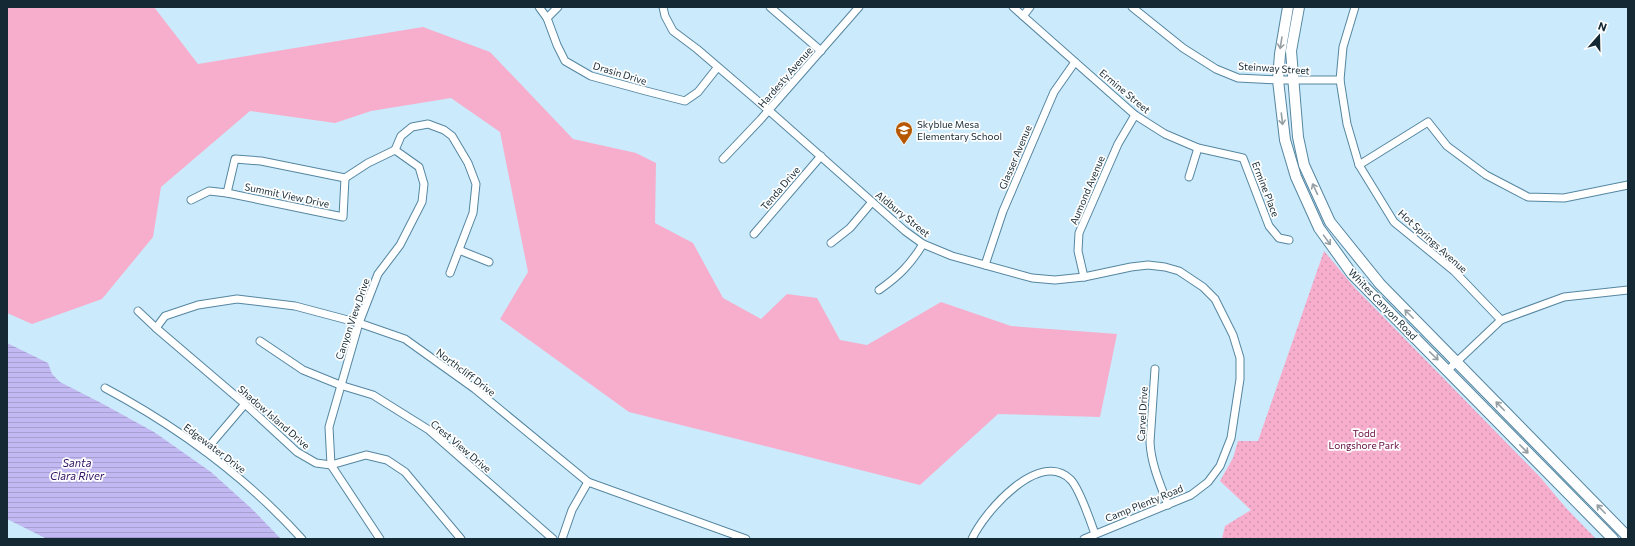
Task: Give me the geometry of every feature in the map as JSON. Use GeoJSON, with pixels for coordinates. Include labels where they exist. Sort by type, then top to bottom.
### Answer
{"type":"FeatureCollection","features":[{"type":"Feature","properties":{"kind":"main road","name":"Whites Canyon Road"},"geometry":{"type":"LineString","coordinates":[[1288,7],[1280,54],[1278,80],[1285,140],[1296,177],[1319,228],[1352,274],[1613,539]]}},
{"type":"Feature","properties":{"kind":"main road","name":"Whites Canyon Road"},"geometry":{"type":"LineString","coordinates":[[1299,7],[1291,51],[1292,80],[1298,137],[1304,165],[1330,222],[1380,284],[1628,537]]}},
{"type":"Feature","properties":{"kind":"street","name":"Drasin Drive"},"geometry":{"type":"LineString","coordinates":[[539,7],[547,18],[557,45],[565,61],[591,76],[685,100],[698,92],[717,68]]}},
{"type":"Feature","properties":{"kind":"street"},"geometry":{"type":"LineString","coordinates":[[547,18],[558,7]]}},
{"type":"Feature","properties":{"kind":"street","name":"Aldbury Street"},"geometry":{"type":"LineString","coordinates":[[664,7],[665,16],[673,31],[821,156],[905,231],[923,244],[952,256],[1032,278],[1054,280],[1084,277],[1131,267],[1148,265],[1165,266],[1179,271],[1203,286],[1215,299],[1227,321]]}},
{"type":"Feature","properties":{"kind":"street"},"geometry":{"type":"LineString","coordinates":[[770,7],[821,51]]}},
{"type":"Feature","properties":{"kind":"street","name":"Hardesty Avenue"},"geometry":{"type":"LineString","coordinates":[[723,158],[768,111],[859,7]]}},
{"type":"Feature","properties":{"kind":"street","name":"Ermine Street"},"geometry":{"type":"LineString","coordinates":[[1013,7],[1135,115],[1165,134],[1198,148],[1243,158]]}},
{"type":"Feature","properties":{"kind":"street"},"geometry":{"type":"LineString","coordinates":[[1023,16],[1030,7]]}},
{"type":"Feature","properties":{"kind":"street","name":"Steinway Street"},"geometry":{"type":"LineString","coordinates":[[1132,7],[1183,48],[1216,69],[1238,78],[1278,80],[1340,80]]}},
{"type":"Feature","properties":{"kind":"street","name":"Hot Springs Avenue"},"geometry":{"type":"LineString","coordinates":[[1355,7],[1343,46],[1340,80],[1347,124],[1359,165],[1394,222],[1454,271],[1501,320]]}},
{"type":"Feature","properties":{"kind":"street","name":"Glasser Avenue"},"geometry":{"type":"LineString","coordinates":[[985,265],[1002,211],[1054,92],[1075,62]]}},
{"type":"Feature","properties":{"kind":"street","name":"Aumond Avenue"},"geometry":{"type":"LineString","coordinates":[[1084,277],[1078,251],[1079,233],[1118,144],[1135,115]]}},
{"type":"Feature","properties":{"kind":"street"},"geometry":{"type":"LineString","coordinates":[[1359,165],[1428,122],[1448,146],[1469,163],[1486,175],[1528,197],[1564,198],[1628,185]]}},
{"type":"Feature","properties":{"kind":"street"},"geometry":{"type":"LineString","coordinates":[[227,193],[235,159],[261,161],[345,178],[368,163],[395,150],[401,136],[412,127],[428,124],[444,130],[452,136],[460,146],[476,184],[473,213],[450,273]]}},
{"type":"Feature","properties":{"kind":"street"},"geometry":{"type":"LineString","coordinates":[[1189,177],[1198,148]]}},
{"type":"Feature","properties":{"kind":"street","name":"Canyon View Drive"},"geometry":{"type":"LineString","coordinates":[[331,466],[329,427],[340,385],[360,323],[378,274],[400,245],[422,202],[424,184],[419,167],[395,150]]}},
{"type":"Feature","properties":{"kind":"street","name":"Tenda Drive"},"geometry":{"type":"LineString","coordinates":[[754,234],[821,156]]}},
{"type":"Feature","properties":{"kind":"street","name":"Ermine Place"},"geometry":{"type":"LineString","coordinates":[[1243,158],[1269,226],[1279,238],[1289,240]]}},
{"type":"Feature","properties":{"kind":"street","name":"Summit View Drive"},"geometry":{"type":"LineString","coordinates":[[190,200],[208,191],[227,193],[343,217],[345,178]]}},
{"type":"Feature","properties":{"kind":"street"},"geometry":{"type":"LineString","coordinates":[[831,243],[850,228],[872,202]]}},
{"type":"Feature","properties":{"kind":"street"},"geometry":{"type":"LineString","coordinates":[[879,290],[894,280],[909,266],[923,244]]}},
{"type":"Feature","properties":{"kind":"street"},"geometry":{"type":"LineString","coordinates":[[459,250],[489,262]]}},
{"type":"Feature","properties":{"kind":"street"},"geometry":{"type":"LineString","coordinates":[[1448,370],[1501,320],[1564,297],[1628,290]]}},
{"type":"Feature","properties":{"kind":"street","name":"Northcliff Drive"},"geometry":{"type":"LineString","coordinates":[[156,328],[165,316],[198,305],[237,299],[295,306],[360,323],[405,339],[475,389],[588,482],[746,539]]}},
{"type":"Feature","properties":{"kind":"street","name":"Shadow Island Drive"},"geometry":{"type":"LineString","coordinates":[[138,310],[156,328],[297,452],[316,463],[331,466]]}},
{"type":"Feature","properties":{"kind":"street","name":"Camp Plenty Road"},"geometry":{"type":"LineString","coordinates":[[1084,539],[1192,495],[1208,482],[1220,466],[1231,438],[1240,379],[1240,358],[1227,321]]}},
{"type":"Feature","properties":{"kind":"street","name":"Crest View Drive"},"geometry":{"type":"LineString","coordinates":[[260,341],[303,370],[340,385],[373,395],[429,430],[553,539]]}},
{"type":"Feature","properties":{"kind":"street","name":"Carvel Drive"},"geometry":{"type":"LineString","coordinates":[[1154,369],[1150,442],[1151,453],[1156,473],[1168,505]]}},
{"type":"Feature","properties":{"kind":"street","name":"Edgewater Drive"},"geometry":{"type":"LineString","coordinates":[[104,388],[158,419],[205,451],[241,480],[272,508],[302,539]]}},
{"type":"Feature","properties":{"kind":"street"},"geometry":{"type":"LineString","coordinates":[[205,451],[244,404]]}},
{"type":"Feature","properties":{"kind":"street"},"geometry":{"type":"LineString","coordinates":[[380,539],[331,466],[366,455],[387,460],[405,472],[461,539]]}},
{"type":"Feature","properties":{"kind":"street"},"geometry":{"type":"LineString","coordinates":[[972,539],[987,514],[1003,497],[1028,478],[1051,470],[1062,473],[1072,481],[1095,534]]}},
{"type":"Feature","properties":{"kind":"street"},"geometry":{"type":"LineString","coordinates":[[562,539],[572,510],[588,482]]}},
{"type":"Feature","properties":{"kind":"green space"},"geometry":{"type":"Polygon","coordinates":[[[7,7],[154,7],[198,64],[423,27],[490,52],[573,139],[636,153],[656,163],[655,223],[693,243],[723,298],[761,319],[787,294],[817,298],[840,340],[867,345],[941,302],[1011,326],[1117,334],[1100,417],[998,414],[920,485],[629,412],[500,319],[528,272],[500,132],[451,98],[371,111],[335,123],[250,111],[161,187],[153,237],[102,299],[32,324],[7,313],[7,7]]]}},
{"type":"Feature","properties":{"kind":"green space","name":"Todd Longshore Park"},"geometry":{"type":"Polygon","coordinates":[[[1324,251],[1355,288],[1540,477],[1566,508],[1596,539],[1222,539],[1225,526],[1251,510],[1220,481],[1233,458],[1238,441],[1258,441],[1324,251]]]}},
{"type":"Feature","properties":{"kind":"water","name":"Santa Clara River"},"geometry":{"type":"Polygon","coordinates":[[[7,343],[48,363],[52,374],[60,382],[154,432],[211,472],[252,509],[281,539],[47,539],[7,519],[7,343]]]}},
{"type":"Feature","properties":{"kind":"place","name":"Skyblue Mesa Elementary School"},"geometry":{"type":"Point","coordinates":[904,145]}}]}
